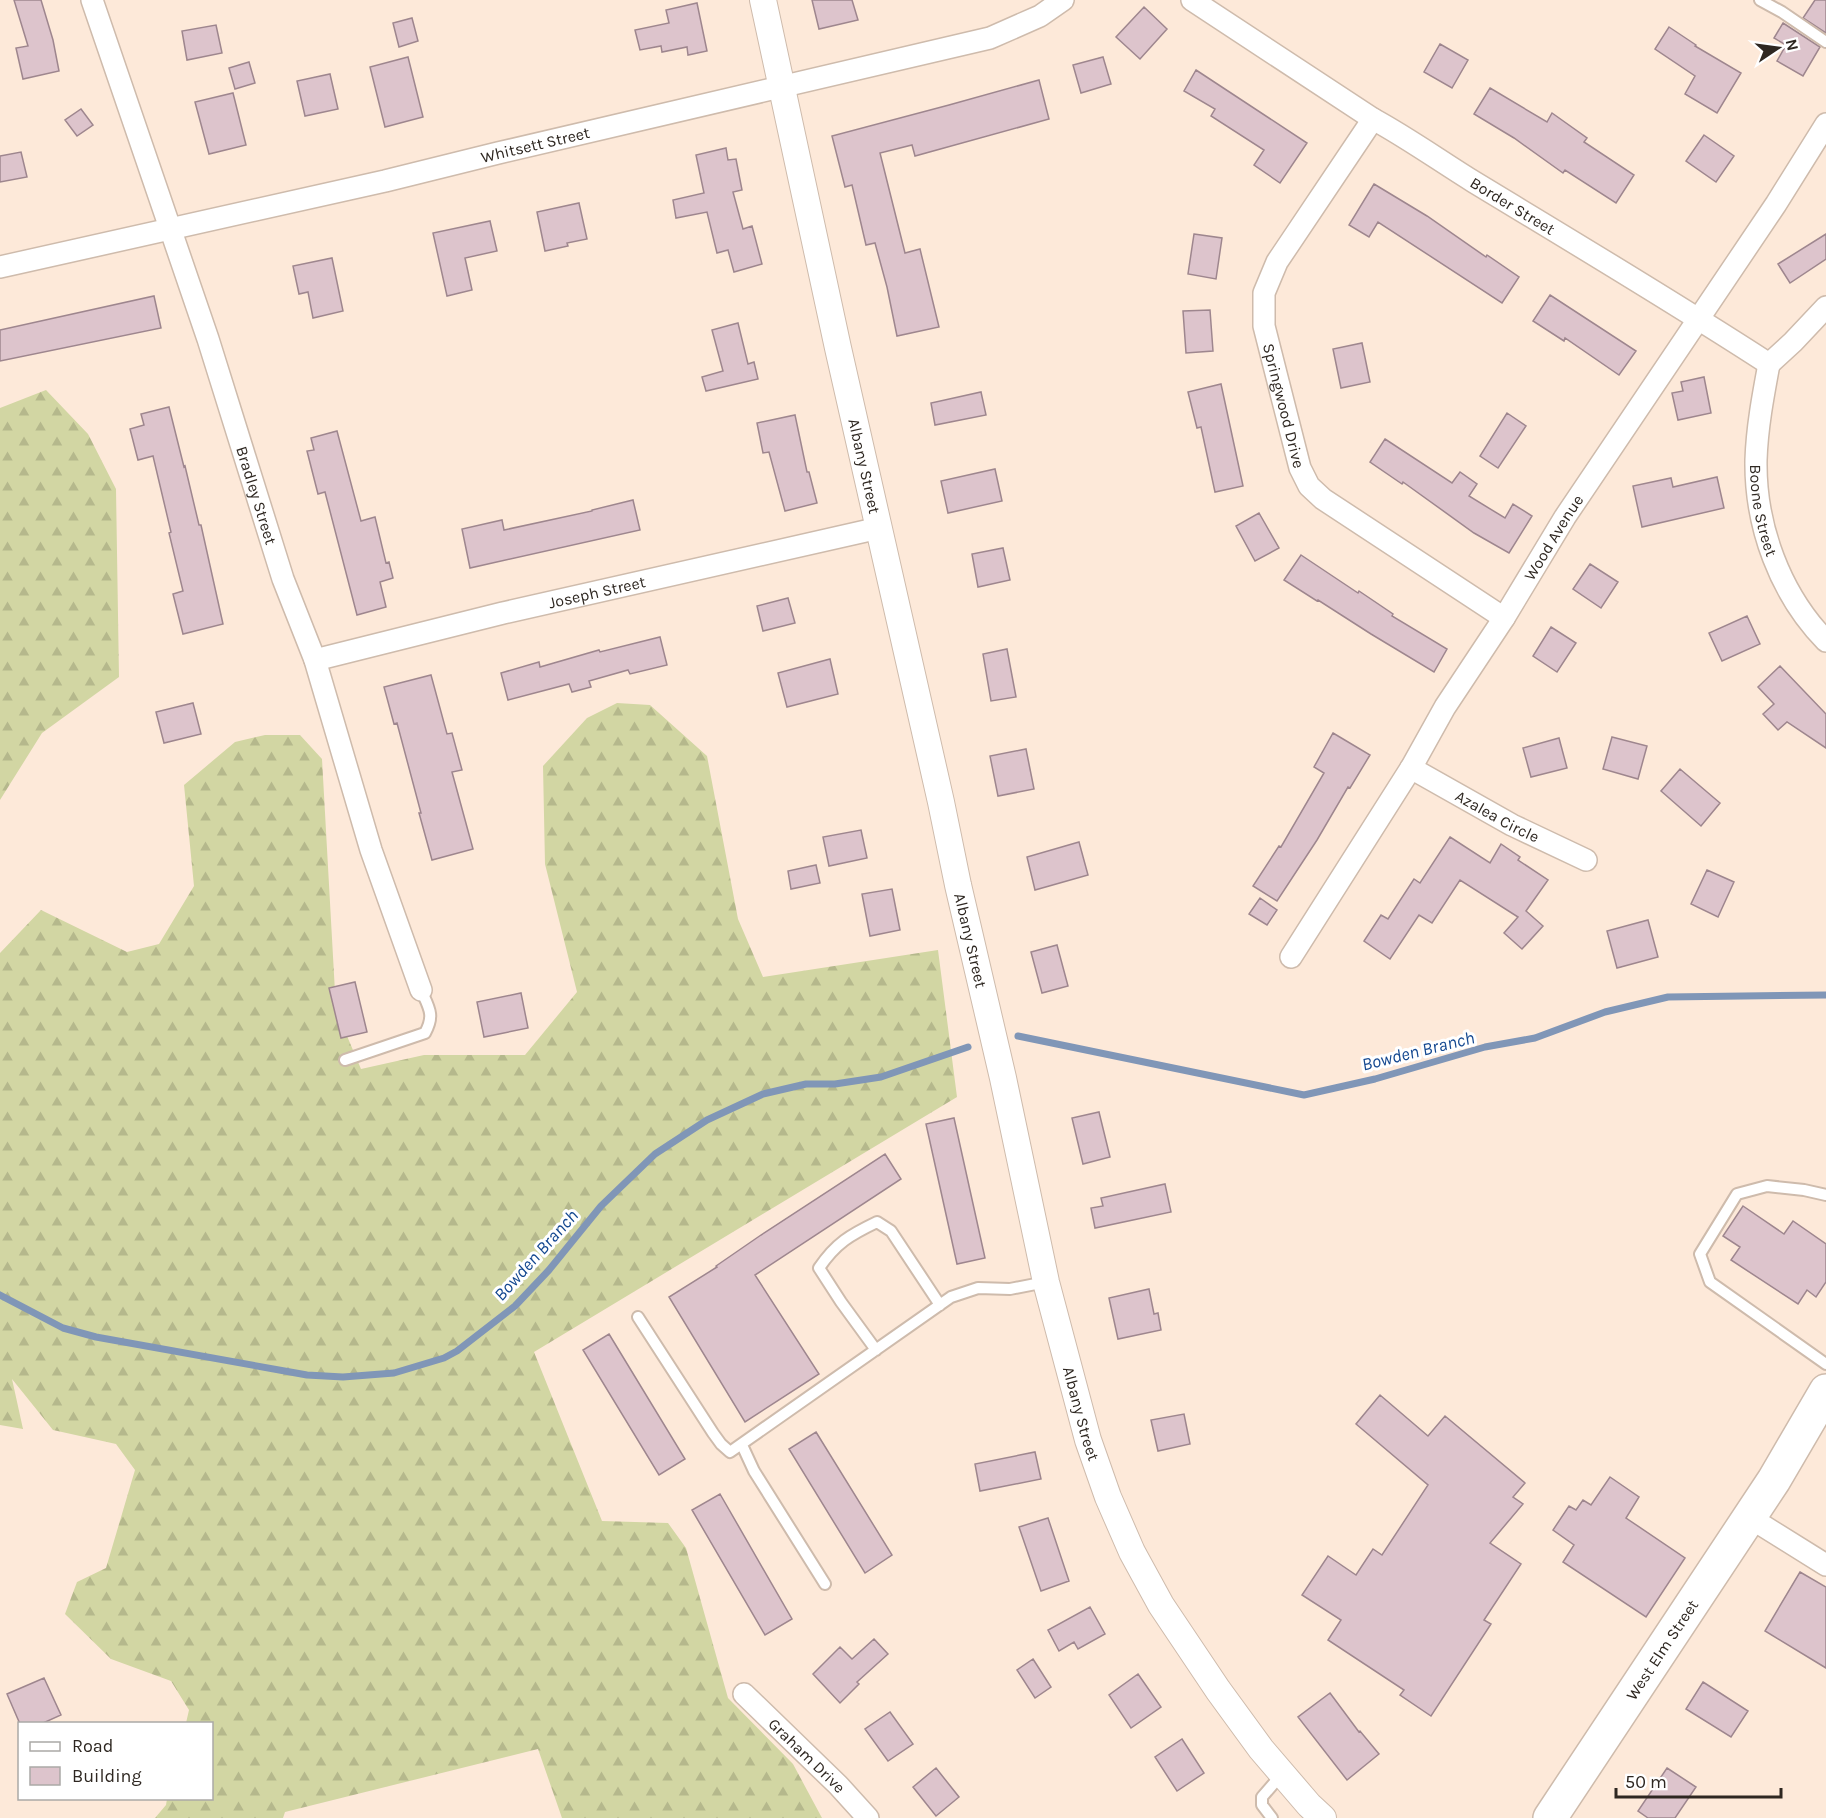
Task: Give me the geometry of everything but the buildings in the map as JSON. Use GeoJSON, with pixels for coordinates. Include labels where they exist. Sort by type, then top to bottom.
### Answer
{"type":"FeatureCollection","features":[{"type":"Feature","properties":{"kind":"highway","name":"West Elm Street"},"geometry":{"type":"LineString","coordinates":[[1550,1818],[1774,1480],[1826,1391]]}},
{"type":"Feature","properties":{"kind":"street","name":"Bradley Street"},"geometry":{"type":"LineString","coordinates":[[92,0],[208,339],[283,579],[315,660],[371,850],[421,990]]}},
{"type":"Feature","properties":{"kind":"street","name":"Albany Street"},"geometry":{"type":"LineString","coordinates":[[763,0],[958,885],[1003,1078],[1046,1282],[1088,1440],[1108,1497],[1132,1552],[1161,1605],[1261,1749],[1322,1818]]}},
{"type":"Feature","properties":{"kind":"street","name":"Whitsett Street"},"geometry":{"type":"LineString","coordinates":[[0,267],[385,181],[990,38],[1040,16],[1063,0]]}},
{"type":"Feature","properties":{"kind":"street","name":"Border Street"},"geometry":{"type":"LineString","coordinates":[[1192,0],[1373,119],[1401,134],[1472,181],[1769,364]]}},
{"type":"Feature","properties":{"kind":"street","name":"Springwood Drive"},"geometry":{"type":"LineString","coordinates":[[1373,119],[1277,262],[1264,293],[1264,326],[1300,468],[1309,486],[1323,500],[1504,618]]}},
{"type":"Feature","properties":{"kind":"street","name":"Wood Avenue"},"geometry":{"type":"LineString","coordinates":[[1291,957],[1411,768],[1445,707],[1504,618],[1565,517],[1776,204],[1826,124]]}},
{"type":"Feature","properties":{"kind":"street"},"geometry":{"type":"LineString","coordinates":[[1769,364],[1826,307]]}},
{"type":"Feature","properties":{"kind":"street","name":"Boone Street"},"geometry":{"type":"LineString","coordinates":[[1769,364],[1761,405],[1756,460],[1758,497],[1766,534],[1778,569],[1795,602],[1826,641]]}},
{"type":"Feature","properties":{"kind":"street","name":"Joseph Street"},"geometry":{"type":"LineString","coordinates":[[315,660],[503,613],[879,528]]}},
{"type":"Feature","properties":{"kind":"street","name":"Azalea Circle"},"geometry":{"type":"LineString","coordinates":[[1411,768],[1512,825],[1586,860]]}},
{"type":"Feature","properties":{"kind":"street"},"geometry":{"type":"LineString","coordinates":[[1749,1517],[1826,1565]]}},
{"type":"Feature","properties":{"kind":"street","name":"Graham Drive"},"geometry":{"type":"LineString","coordinates":[[744,1694],[838,1785],[868,1818]]}},
{"type":"Feature","properties":{"kind":"lane"},"geometry":{"type":"LineString","coordinates":[[1760,0],[1826,42]]}},
{"type":"Feature","properties":{"kind":"lane"},"geometry":{"type":"LineString","coordinates":[[345,1060],[425,1033],[431,1021],[421,990]]}},
{"type":"Feature","properties":{"kind":"lane"},"geometry":{"type":"LineString","coordinates":[[1826,1195],[1767,1186],[1737,1194],[1700,1254],[1710,1282],[1826,1364]]}},
{"type":"Feature","properties":{"kind":"lane"},"geometry":{"type":"LineString","coordinates":[[876,1350],[819,1269],[831,1250],[857,1232],[877,1222],[891,1232],[940,1305]]}},
{"type":"Feature","properties":{"kind":"lane"},"geometry":{"type":"LineString","coordinates":[[638,1317],[721,1444],[730,1452],[951,1297],[978,1288],[1010,1289],[1046,1282]]}},
{"type":"Feature","properties":{"kind":"lane"},"geometry":{"type":"LineString","coordinates":[[742,1445],[754,1471],[825,1584]]}},
{"type":"Feature","properties":{"kind":"lane"},"geometry":{"type":"LineString","coordinates":[[1272,1818],[1262,1805],[1262,1797],[1282,1774]]}},
{"type":"Feature","properties":{"kind":"green space"},"geometry":{"type":"Polygon","coordinates":[[[46,390],[88,434],[116,489],[119,677],[42,733],[0,800],[0,408],[46,390]]]}},
{"type":"Feature","properties":{"kind":"green space"},"geometry":{"type":"Polygon","coordinates":[[[617,703],[650,705],[707,756],[738,919],[763,977],[938,950],[957,1097],[534,1352],[602,1521],[668,1523],[686,1548],[728,1698],[793,1764],[822,1818],[562,1818],[538,1749],[285,1812],[283,1818],[155,1818],[166,1805],[167,1800],[213,1800],[213,1722],[186,1722],[189,1710],[171,1681],[111,1659],[65,1614],[77,1582],[106,1568],[135,1470],[116,1444],[53,1430],[12,1379],[23,1429],[0,1425],[0,953],[41,910],[127,952],[159,944],[194,886],[184,785],[235,742],[265,735],[300,735],[322,759],[336,1010],[361,1069],[424,1055],[525,1055],[577,992],[545,864],[543,766],[587,718],[617,703]]]}},
{"type":"Feature","properties":{"kind":"waterway","name":"Bowden Branch"},"geometry":{"type":"LineString","coordinates":[[1018,1036],[1304,1095],[1375,1079],[1485,1047],[1535,1038],[1605,1012],[1668,997],[1826,995]]}},
{"type":"Feature","properties":{"kind":"waterway","name":"Bowden Branch"},"geometry":{"type":"LineString","coordinates":[[0,1295],[63,1328],[96,1337],[307,1375],[343,1377],[394,1373],[444,1358],[457,1351],[515,1306],[549,1270],[601,1206],[655,1154],[707,1120],[763,1094],[806,1084],[835,1084],[881,1077],[968,1047]]}}]}
